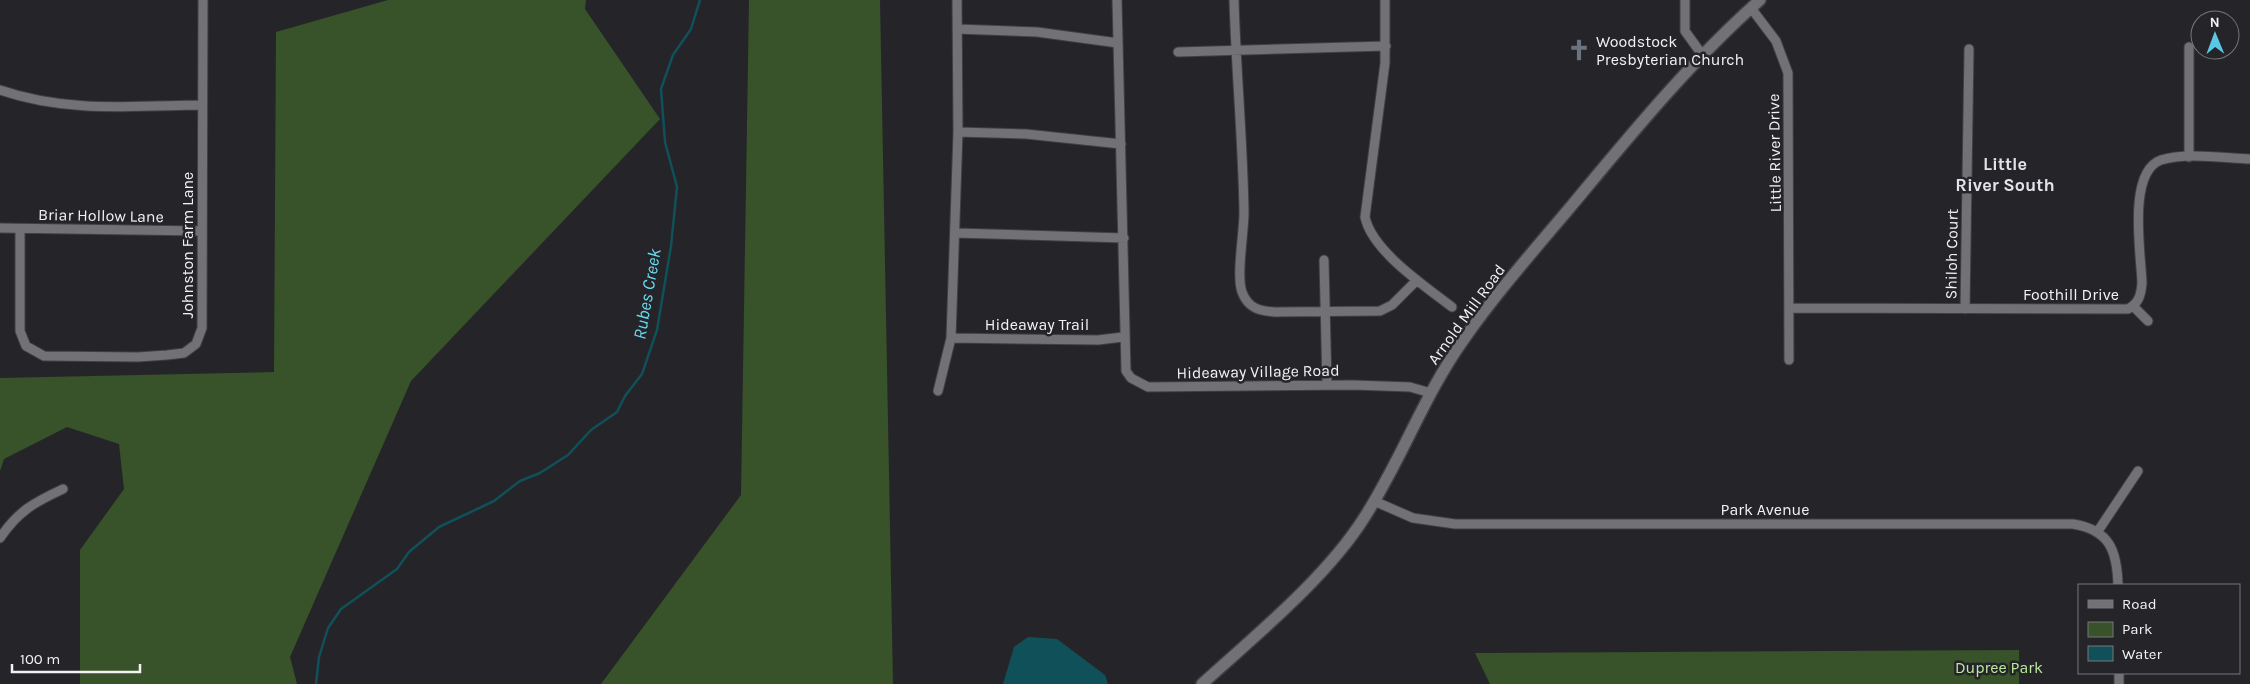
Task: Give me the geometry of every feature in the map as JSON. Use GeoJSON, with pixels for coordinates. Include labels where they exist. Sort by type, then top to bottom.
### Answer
{"type":"FeatureCollection","features":[{"type":"Feature","properties":{"kind":"main road","name":"Arnold Mill Road"},"geometry":{"type":"LineString","coordinates":[[1202,684],[1315,578],[1354,533],[1374,501],[1431,392],[1463,340],[1492,301],[1618,150],[1703,56],[1760,0]]}},
{"type":"Feature","properties":{"kind":"street","name":"Johnston Farm Lane"},"geometry":{"type":"LineString","coordinates":[[20,228],[20,331],[26,346],[44,356],[91,357],[184,353],[196,344],[202,328],[203,0]]}},
{"type":"Feature","properties":{"kind":"street"},"geometry":{"type":"LineString","coordinates":[[938,391],[951,338],[958,132],[958,0]]}},
{"type":"Feature","properties":{"kind":"street"},"geometry":{"type":"LineString","coordinates":[[1117,0],[1124,238],[1123,337]]}},
{"type":"Feature","properties":{"kind":"street"},"geometry":{"type":"LineString","coordinates":[[1234,0],[1235,50],[1243,166],[1241,291],[1248,303],[1258,311],[1327,313],[1380,311],[1392,304],[1417,280]]}},
{"type":"Feature","properties":{"kind":"street"},"geometry":{"type":"LineString","coordinates":[[1385,0],[1386,46],[1365,217],[1367,229],[1374,240],[1417,280],[1452,307]]}},
{"type":"Feature","properties":{"kind":"street"},"geometry":{"type":"LineString","coordinates":[[1685,0],[1685,30],[1703,56]]}},
{"type":"Feature","properties":{"kind":"street","name":"Little River Drive"},"geometry":{"type":"LineString","coordinates":[[1751,8],[1776,41],[1788,74],[1790,360]]}},
{"type":"Feature","properties":{"kind":"street"},"geometry":{"type":"LineString","coordinates":[[957,29],[1037,32],[1118,43]]}},
{"type":"Feature","properties":{"kind":"street"},"geometry":{"type":"LineString","coordinates":[[1178,52],[1386,46]]}},
{"type":"Feature","properties":{"kind":"street"},"geometry":{"type":"LineString","coordinates":[[2189,46],[2189,157]]}},
{"type":"Feature","properties":{"kind":"street","name":"Shiloh Court"},"geometry":{"type":"LineString","coordinates":[[1965,309],[1969,49]]}},
{"type":"Feature","properties":{"kind":"street"},"geometry":{"type":"LineString","coordinates":[[0,90],[50,103],[86,107],[202,105]]}},
{"type":"Feature","properties":{"kind":"street"},"geometry":{"type":"LineString","coordinates":[[958,132],[1026,134],[1122,144]]}},
{"type":"Feature","properties":{"kind":"street","name":"Foothill Drive"},"geometry":{"type":"LineString","coordinates":[[1791,308],[2108,311],[2128,309],[2141,296],[2139,199],[2142,179],[2154,163],[2171,158],[2189,157],[2250,159]]}},
{"type":"Feature","properties":{"kind":"street","name":"Briar Hollow Lane"},"geometry":{"type":"LineString","coordinates":[[0,228],[201,231]]}},
{"type":"Feature","properties":{"kind":"street"},"geometry":{"type":"LineString","coordinates":[[955,233],[1124,238]]}},
{"type":"Feature","properties":{"kind":"street"},"geometry":{"type":"LineString","coordinates":[[1324,260],[1327,313],[1327,386]]}},
{"type":"Feature","properties":{"kind":"street"},"geometry":{"type":"LineString","coordinates":[[2133,306],[2148,321]]}},
{"type":"Feature","properties":{"kind":"street","name":"Hideaway Village Road"},"geometry":{"type":"LineString","coordinates":[[1123,337],[1126,371],[1131,378],[1148,388],[1410,387],[1431,392]]}},
{"type":"Feature","properties":{"kind":"street","name":"Hideaway Trail"},"geometry":{"type":"LineString","coordinates":[[951,338],[1098,340],[1123,337]]}},
{"type":"Feature","properties":{"kind":"street"},"geometry":{"type":"LineString","coordinates":[[2118,584],[2118,568],[2114,553],[2098,531],[2138,471]]}},
{"type":"Feature","properties":{"kind":"street"},"geometry":{"type":"LineString","coordinates":[[0,538],[19,513],[36,502],[63,489]]}},
{"type":"Feature","properties":{"kind":"street","name":"Park Avenue"},"geometry":{"type":"LineString","coordinates":[[1374,501],[1413,518],[1446,523],[2068,524],[2098,531]]}},
{"type":"Feature","properties":{"kind":"green space"},"geometry":{"type":"Polygon","coordinates":[[[388,0],[586,0],[585,9],[660,119],[411,381],[290,657],[297,684],[80,684],[80,550],[124,489],[119,444],[67,427],[4,459],[0,471],[0,378],[274,372],[276,32],[388,0]]]}},
{"type":"Feature","properties":{"kind":"green space"},"geometry":{"type":"Polygon","coordinates":[[[749,0],[880,0],[893,684],[601,684],[741,495],[749,0]]]}},
{"type":"Feature","properties":{"kind":"green space","name":"Dupree Park"},"geometry":{"type":"Polygon","coordinates":[[[2019,650],[2019,684],[1490,684],[1475,653],[2019,650]]]}},
{"type":"Feature","properties":{"kind":"water"},"geometry":{"type":"Polygon","coordinates":[[[1028,637],[1057,639],[1105,675],[1108,684],[1003,684],[1014,647],[1028,637]]]}},
{"type":"Feature","properties":{"kind":"waterway","name":"Rubes Creek"},"geometry":{"type":"LineString","coordinates":[[316,684],[319,657],[328,628],[341,609],[397,569],[409,552],[439,527],[494,501],[520,481],[540,473],[568,455],[591,430],[617,412],[625,396],[642,374],[657,330],[671,246],[677,187],[665,142],[661,89],[673,55],[691,29],[700,0]]}},
{"type":"Feature","properties":{"kind":"place","name":"Woodstock Presbyterian Church"},"geometry":{"type":"Point","coordinates":[1579,50]}},
{"type":"Feature","properties":{"kind":"district","name":"Little River South"},"geometry":{"type":"Point","coordinates":[2005,174]}}]}
